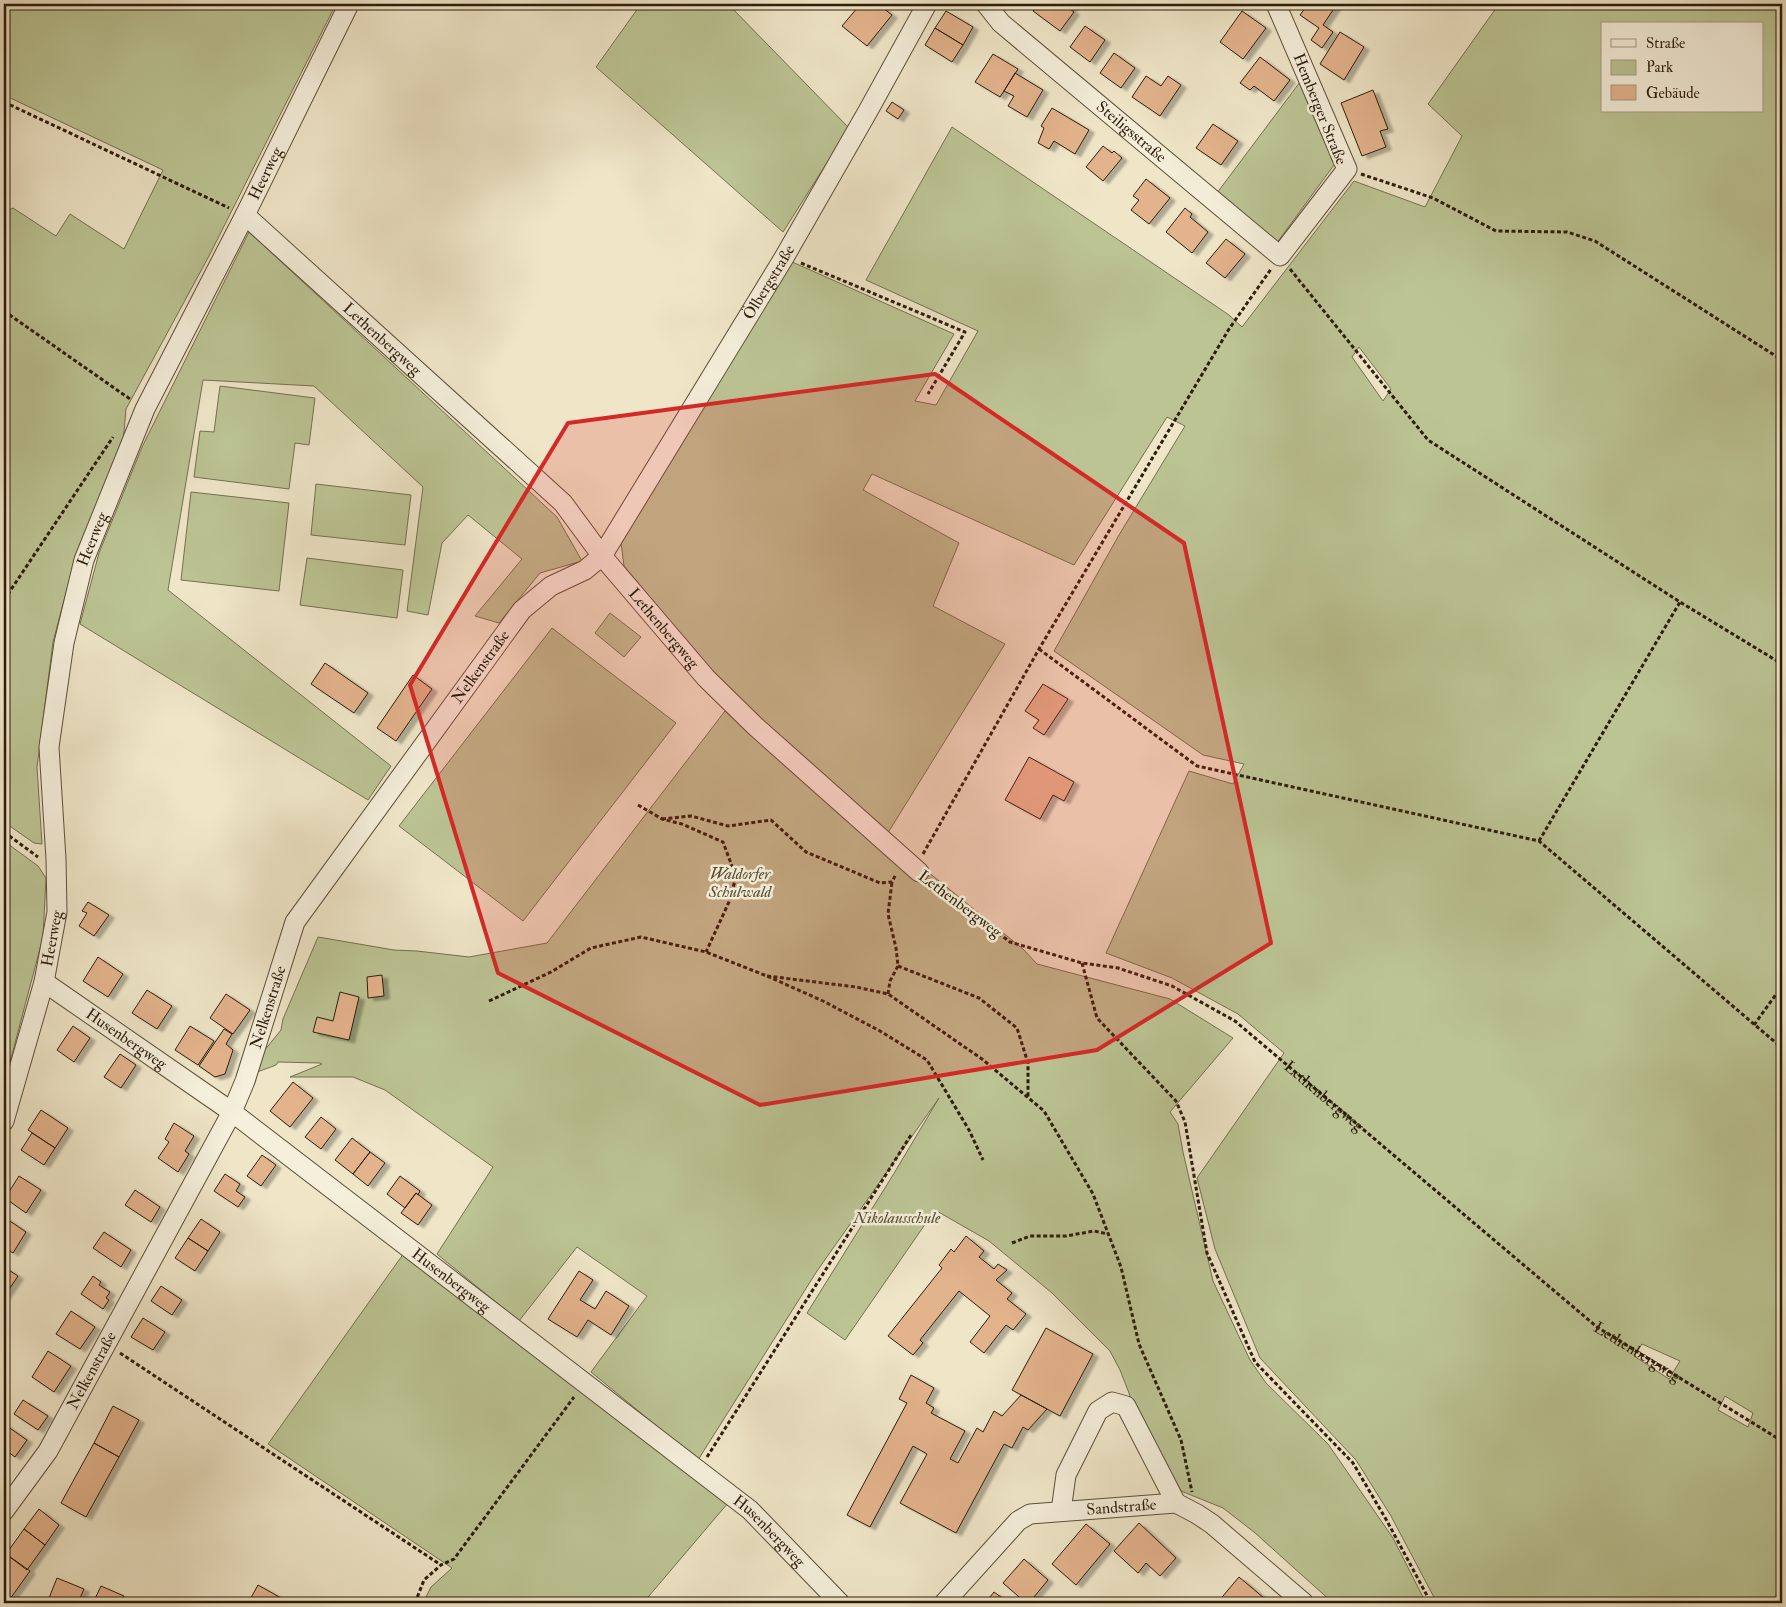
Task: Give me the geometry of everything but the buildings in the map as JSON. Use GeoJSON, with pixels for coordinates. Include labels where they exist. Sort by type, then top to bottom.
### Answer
{"type":"FeatureCollection","features":[{"type":"Feature","properties":{"kind":"street","name":"Heerweg"},"geometry":{"type":"LineString","coordinates":[[4,1120],[44,982],[58,912],[49,748],[64,643],[84,560],[145,409],[245,215],[349,4]]}},
{"type":"Feature","properties":{"kind":"street","name":"Ölbergstraße"},"geometry":{"type":"LineString","coordinates":[[602,556],[784,256],[927,4]]}},
{"type":"Feature","properties":{"kind":"street","name":"Steiligsstraße"},"geometry":{"type":"LineString","coordinates":[[986,4],[1001,23],[1280,256]]}},
{"type":"Feature","properties":{"kind":"street","name":"Hemberger Straße"},"geometry":{"type":"LineString","coordinates":[[1276,4],[1347,169],[1280,256]]}},
{"type":"Feature","properties":{"kind":"street","name":"Lethenbergweg"},"geometry":{"type":"LineString","coordinates":[[245,215],[563,503],[602,556],[706,678],[756,726],[912,867]]}},
{"type":"Feature","properties":{"kind":"street","name":"Nelkenstraße"},"geometry":{"type":"LineString","coordinates":[[4,1511],[48,1452],[108,1345],[232,1112],[245,1081],[296,922],[522,610],[551,586],[585,570],[602,556]]}},
{"type":"Feature","properties":{"kind":"street","name":"Husenbergweg"},"geometry":{"type":"LineString","coordinates":[[44,982],[232,1112],[699,1470],[750,1510],[840,1603]]}},
{"type":"Feature","properties":{"kind":"street"},"geometry":{"type":"LineString","coordinates":[[1061,1511],[1066,1475],[1098,1411],[1112,1402],[1126,1406],[1176,1503]]}},
{"type":"Feature","properties":{"kind":"street","name":"Sandstraße"},"geometry":{"type":"LineString","coordinates":[[944,1603],[1018,1520],[1030,1514],[1176,1503],[1212,1524],[1304,1603]]}},
{"type":"Feature","properties":{"kind":"path"},"geometry":{"type":"LineString","coordinates":[[4,102],[245,215]]}},
{"type":"Feature","properties":{"kind":"path"},"geometry":{"type":"LineString","coordinates":[[1347,169],[1433,198],[1496,232],[1568,232],[1595,241],[1782,360]]}},
{"type":"Feature","properties":{"kind":"path"},"geometry":{"type":"LineString","coordinates":[[784,256],[965,332],[928,394]]}},
{"type":"Feature","properties":{"kind":"path"},"geometry":{"type":"LineString","coordinates":[[662,818],[691,816],[728,826],[771,820],[806,852],[880,883],[892,882],[912,867],[1229,328],[1280,256],[1428,440],[1680,602],[1782,664]]}},
{"type":"Feature","properties":{"kind":"path"},"geometry":{"type":"LineString","coordinates":[[4,311],[145,409]]}},
{"type":"Feature","properties":{"kind":"path"},"geometry":{"type":"LineString","coordinates":[[4,600],[117,431]]}},
{"type":"Feature","properties":{"kind":"path"},"geometry":{"type":"LineString","coordinates":[[1539,841],[1680,602]]}},
{"type":"Feature","properties":{"kind":"path"},"geometry":{"type":"LineString","coordinates":[[1039,650],[1197,766],[1539,841],[1782,1048]]}},
{"type":"Feature","properties":{"kind":"path"},"geometry":{"type":"LineString","coordinates":[[638,805],[662,818],[682,824],[723,842],[736,877],[729,902],[706,952]]}},
{"type":"Feature","properties":{"kind":"path"},"geometry":{"type":"LineString","coordinates":[[4,832],[40,858],[56,860]]}},
{"type":"Feature","properties":{"kind":"path","name":"Lethenbergweg"},"geometry":{"type":"LineString","coordinates":[[912,867],[1010,942],[1082,963],[1118,968],[1172,986],[1236,1021],[1597,1328],[1782,1441]]}},
{"type":"Feature","properties":{"kind":"path"},"geometry":{"type":"LineString","coordinates":[[888,994],[890,981],[898,966],[888,914],[892,882]]}},
{"type":"Feature","properties":{"kind":"path"},"geometry":{"type":"LineString","coordinates":[[489,1001],[551,972],[591,948],[641,937],[706,952],[823,1001],[880,1031],[927,1060],[969,1130],[983,1160]]}},
{"type":"Feature","properties":{"kind":"path"},"geometry":{"type":"LineString","coordinates":[[1082,963],[1097,1018],[1176,1101],[1185,1122],[1207,1253],[1255,1362],[1353,1464],[1387,1520],[1430,1603]]}},
{"type":"Feature","properties":{"kind":"path"},"geometry":{"type":"LineString","coordinates":[[898,966],[979,998],[1017,1028],[1028,1063],[1028,1097]]}},
{"type":"Feature","properties":{"kind":"path"},"geometry":{"type":"LineString","coordinates":[[767,976],[856,987],[888,994],[982,1059],[1044,1111],[1093,1194],[1122,1267],[1139,1344],[1181,1440],[1197,1514]]}},
{"type":"Feature","properties":{"kind":"path"},"geometry":{"type":"LineString","coordinates":[[1754,1025],[1782,986]]}},
{"type":"Feature","properties":{"kind":"path"},"geometry":{"type":"LineString","coordinates":[[699,1470],[911,1135]]}},
{"type":"Feature","properties":{"kind":"path"},"geometry":{"type":"LineString","coordinates":[[1012,1243],[1030,1236],[1066,1236],[1094,1231],[1108,1234]]}},
{"type":"Feature","properties":{"kind":"path"},"geometry":{"type":"LineString","coordinates":[[108,1345],[441,1565]]}},
{"type":"Feature","properties":{"kind":"path"},"geometry":{"type":"LineString","coordinates":[[414,1603],[424,1580],[441,1565],[454,1560],[585,1383]]}},
{"type":"Feature","properties":{"kind":"highlighted area"},"geometry":{"type":"Polygon","coordinates":[[[935,374],[1184,543],[1271,943],[1097,1050],[760,1105],[498,973],[410,685],[568,423],[935,374]]]}},
{"type":"Feature","properties":{"kind":"green space"},"geometry":{"type":"Polygon","coordinates":[[[4,4],[336,4],[209,256],[126,409],[123,443],[76,555],[53,642],[37,767],[42,844],[34,843],[4,822],[4,212],[13,208],[56,236],[70,214],[124,249],[163,170],[4,95],[4,4]]]}},
{"type":"Feature","properties":{"kind":"green space"},"geometry":{"type":"Polygon","coordinates":[[[641,4],[728,4],[849,128],[783,232],[596,67],[641,4]]]}},
{"type":"Feature","properties":{"kind":"green space"},"geometry":{"type":"Polygon","coordinates":[[[1499,4],[1782,4],[1782,1603],[1593,1603],[1586,1599],[1583,1603],[1437,1603],[1391,1516],[1356,1460],[1260,1358],[1215,1249],[1197,1178],[1284,1053],[1238,1014],[1172,978],[1106,953],[1189,771],[1233,784],[1244,764],[1203,755],[1054,651],[1119,535],[1185,426],[1167,417],[1074,565],[872,474],[863,490],[959,543],[933,606],[1005,644],[886,836],[713,673],[624,566],[621,543],[790,261],[954,334],[915,401],[936,405],[978,331],[866,280],[952,127],[1229,315],[1242,327],[1354,181],[1425,207],[1462,136],[1428,104],[1499,4]],[[1359,347],[1352,357],[1383,401],[1391,389],[1359,347]],[[1642,1344],[1634,1356],[1669,1379],[1680,1361],[1642,1344]],[[1725,1396],[1718,1410],[1748,1427],[1753,1413],[1725,1396]]]}},
{"type":"Feature","properties":{"kind":"green space"},"geometry":{"type":"Polygon","coordinates":[[[1300,82],[1334,165],[1276,244],[1217,193],[1300,82]]]}},
{"type":"Feature","properties":{"kind":"green space"},"geometry":{"type":"Polygon","coordinates":[[[249,232],[557,517],[582,561],[540,573],[499,623],[475,616],[522,559],[468,515],[442,543],[428,615],[407,611],[423,487],[314,386],[203,380],[168,590],[391,766],[368,800],[80,624],[99,553],[142,447],[249,232]]]}},
{"type":"Feature","properties":{"kind":"green space"},"geometry":{"type":"Polygon","coordinates":[[[220,386],[315,398],[309,445],[295,443],[289,489],[194,477],[200,431],[214,432],[220,386]]]}},
{"type":"Feature","properties":{"kind":"green space"},"geometry":{"type":"Polygon","coordinates":[[[316,484],[411,495],[405,545],[311,535],[316,484]]]}},
{"type":"Feature","properties":{"kind":"green space"},"geometry":{"type":"Polygon","coordinates":[[[191,492],[289,503],[279,591],[181,580],[191,492]]]}},
{"type":"Feature","properties":{"kind":"green space"},"geometry":{"type":"Polygon","coordinates":[[[307,558],[403,570],[397,618],[300,605],[307,558]]]}},
{"type":"Feature","properties":{"kind":"green space"},"geometry":{"type":"Polygon","coordinates":[[[610,613],[641,637],[624,657],[595,633],[610,613]]]}},
{"type":"Feature","properties":{"kind":"green space"},"geometry":{"type":"Polygon","coordinates":[[[552,628],[676,723],[523,921],[399,826],[552,628]]]}},
{"type":"Feature","properties":{"kind":"green space"},"geometry":{"type":"Polygon","coordinates":[[[744,710],[917,863],[1023,949],[1037,964],[1170,999],[1233,1038],[1170,1112],[1178,1124],[1213,1281],[1250,1360],[1266,1383],[1328,1444],[1393,1538],[1426,1603],[1333,1603],[1254,1532],[1223,1508],[1181,1491],[1163,1465],[1135,1416],[1129,1393],[1110,1351],[1052,1293],[989,1241],[935,1210],[845,1340],[807,1313],[939,1098],[817,1271],[698,1460],[591,1372],[647,1296],[577,1247],[519,1321],[437,1254],[493,1167],[385,1090],[353,1077],[290,1077],[322,1064],[320,1063],[278,1062],[276,1065],[252,1074],[259,1057],[281,1030],[283,1019],[318,937],[394,950],[469,957],[547,943],[725,711],[735,720],[744,710]]]}},
{"type":"Feature","properties":{"kind":"green space"},"geometry":{"type":"Polygon","coordinates":[[[4,841],[38,866],[46,878],[43,937],[4,1085],[4,841]]]}},
{"type":"Feature","properties":{"kind":"green space"},"geometry":{"type":"Polygon","coordinates":[[[404,1253],[728,1503],[643,1603],[423,1603],[431,1587],[452,1568],[268,1444],[404,1253]]]}},
{"type":"Feature","properties":{"kind":"park label","name":"Waldorfer Schulwald"},"geometry":{"type":"Point","coordinates":[740,883]}},
{"type":"Feature","properties":{"kind":"park label","name":"Nikolausschule"},"geometry":{"type":"Point","coordinates":[897,1218]}}]}
